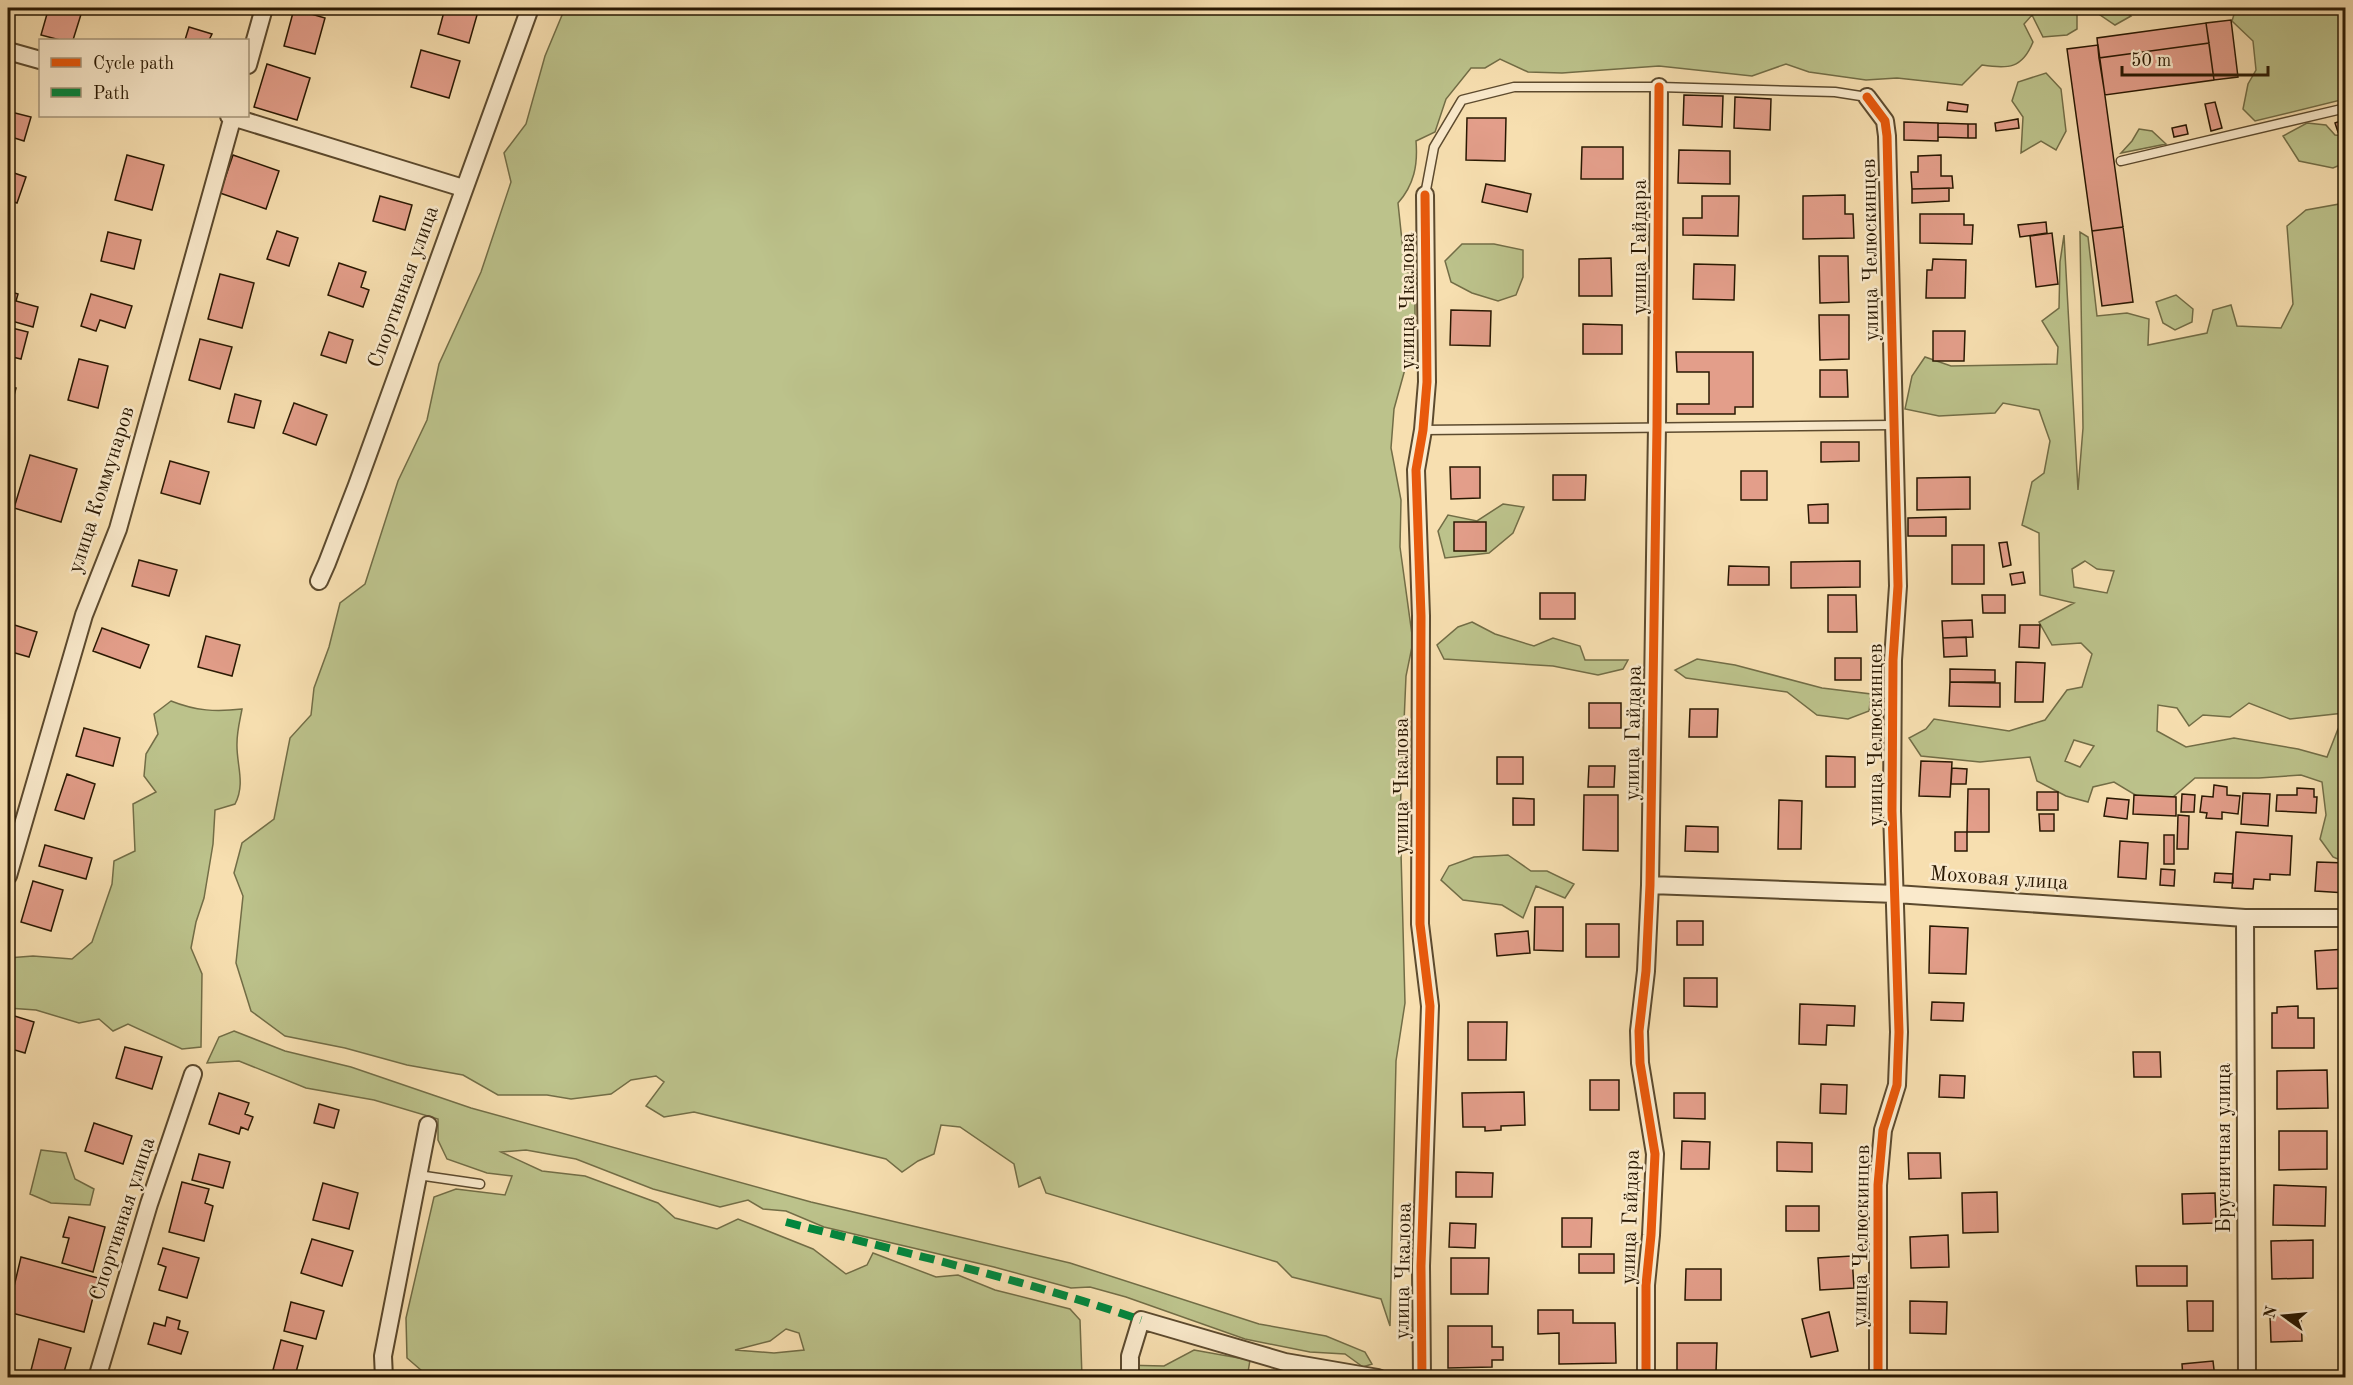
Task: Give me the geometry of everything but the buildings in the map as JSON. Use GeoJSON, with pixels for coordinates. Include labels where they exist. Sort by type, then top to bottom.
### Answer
{"type":"FeatureCollection","features":[{"type":"Feature","properties":{"kind":"street"},"geometry":{"type":"LineString","coordinates":[[249,61],[264,8]]}},
{"type":"Feature","properties":{"kind":"street","name":"Спортивная улица"},"geometry":{"type":"LineString","coordinates":[[319,581],[357,485],[530,8]]}},
{"type":"Feature","properties":{"kind":"street"},"geometry":{"type":"LineString","coordinates":[[8,51],[39,60]]}},
{"type":"Feature","properties":{"kind":"street","name":"улица Гайдара"},"geometry":{"type":"LineString","coordinates":[[1646,1377],[1646,1285],[1652,1235],[1655,1154],[1640,1063],[1639,1030],[1646,971],[1650,885],[1657,426],[1659,87]]}},
{"type":"Feature","properties":{"kind":"street","name":"улица Челюскинцев"},"geometry":{"type":"LineString","coordinates":[[1867,98],[1878,109],[1885,121],[1887,136],[1892,425],[1898,586],[1893,660],[1892,811],[1899,1032],[1897,1085],[1883,1130],[1878,1185],[1878,1377]]}},
{"type":"Feature","properties":{"kind":"street","name":"улица Коммунаров"},"geometry":{"type":"LineString","coordinates":[[8,876],[84,615],[118,529],[232,117]]}},
{"type":"Feature","properties":{"kind":"street"},"geometry":{"type":"LineString","coordinates":[[235,117],[463,188]]}},
{"type":"Feature","properties":{"kind":"street","name":"улица Чкалова"},"geometry":{"type":"LineString","coordinates":[[1422,1377],[1421,1266],[1430,1006],[1420,924],[1421,616],[1416,470],[1423,430],[1427,382],[1425,195]]}},
{"type":"Feature","properties":{"kind":"street","name":"Моховая улица"},"geometry":{"type":"LineString","coordinates":[[1650,885],[1896,894],[2245,918],[2346,918]]}},
{"type":"Feature","properties":{"kind":"street","name":"Брусничная улица"},"geometry":{"type":"LineString","coordinates":[[2245,918],[2247,1377]]}},
{"type":"Feature","properties":{"kind":"street","name":"Спортивная улица"},"geometry":{"type":"LineString","coordinates":[[97,1377],[149,1204],[194,1074]]}},
{"type":"Feature","properties":{"kind":"street"},"geometry":{"type":"LineString","coordinates":[[384,1377],[383,1356],[428,1125]]}},
{"type":"Feature","properties":{"kind":"street"},"geometry":{"type":"LineString","coordinates":[[1130,1377],[1130,1356],[1141,1320],[1285,1362],[1378,1377]]}},
{"type":"Feature","properties":{"kind":"lane"},"geometry":{"type":"LineString","coordinates":[[1425,195],[1434,147],[1462,100],[1514,87],[1659,87],[1835,92],[1867,98]]}},
{"type":"Feature","properties":{"kind":"lane"},"geometry":{"type":"LineString","coordinates":[[2121,161],[2346,108]]}},
{"type":"Feature","properties":{"kind":"lane"},"geometry":{"type":"LineString","coordinates":[[1423,430],[1892,425]]}},
{"type":"Feature","properties":{"kind":"lane"},"geometry":{"type":"LineString","coordinates":[[418,1175],[480,1184]]}},
{"type":"Feature","properties":{"kind":"green space"},"geometry":{"type":"Polygon","coordinates":[[[565,8],[2122,8],[2131,16],[2115,25],[2097,13],[2077,10],[2077,29],[2067,35],[2043,37],[2032,15],[2024,24],[2033,42],[2024,58],[2007,67],[1982,65],[1962,85],[1897,78],[1866,80],[1809,72],[1786,64],[1752,76],[1659,66],[1562,73],[1528,72],[1500,59],[1485,68],[1471,68],[1446,99],[1435,132],[1416,141],[1414,174],[1408,189],[1398,203],[1404,260],[1415,292],[1415,333],[1394,409],[1391,448],[1401,500],[1400,547],[1413,642],[1406,676],[1400,815],[1405,1003],[1396,1061],[1390,1326],[1381,1299],[1292,1277],[1277,1262],[1046,1193],[1040,1177],[1019,1187],[1014,1164],[960,1127],[941,1125],[934,1154],[902,1172],[886,1159],[694,1112],[664,1117],[646,1106],[664,1082],[656,1076],[631,1080],[611,1094],[571,1099],[547,1095],[498,1095],[463,1075],[407,1065],[345,1048],[285,1036],[251,1011],[236,963],[243,896],[234,873],[242,843],[274,819],[290,738],[311,715],[314,688],[329,647],[340,603],[365,584],[398,481],[427,420],[439,364],[481,272],[511,182],[504,153],[526,124],[545,56],[565,8]]]}},
{"type":"Feature","properties":{"kind":"green space"},"geometry":{"type":"Polygon","coordinates":[[[2236,8],[2337,8],[2345,35],[2345,99],[2255,121],[2243,109],[2248,84],[2256,70],[2253,41],[2232,21],[2236,8]]]}},
{"type":"Feature","properties":{"kind":"green space"},"geometry":{"type":"Polygon","coordinates":[[[2046,73],[2061,89],[2066,131],[2056,150],[2041,141],[2021,153],[2023,117],[2012,101],[2018,82],[2046,73]]]}},
{"type":"Feature","properties":{"kind":"green space"},"geometry":{"type":"Polygon","coordinates":[[[2307,123],[2326,125],[2335,135],[2345,136],[2345,163],[2333,168],[2299,161],[2283,136],[2307,123]]]}},
{"type":"Feature","properties":{"kind":"green space"},"geometry":{"type":"Polygon","coordinates":[[[2139,129],[2152,131],[2166,144],[2121,153],[2139,129]]]}},
{"type":"Feature","properties":{"kind":"green space"},"geometry":{"type":"Polygon","coordinates":[[[2345,203],[2345,710],[2344,713],[2290,719],[2249,703],[2230,717],[2203,715],[2189,726],[2177,708],[2158,705],[2157,731],[2186,747],[2234,738],[2298,749],[2327,757],[2338,729],[2345,728],[2345,862],[2333,857],[2320,839],[2326,815],[2322,782],[2301,775],[2259,778],[2195,778],[2173,797],[2137,796],[2114,782],[2093,787],[2088,802],[2066,796],[2037,781],[2030,757],[1980,762],[1921,756],[1909,738],[1926,729],[1934,719],[2009,731],[2045,720],[2067,690],[2082,687],[2092,654],[2081,643],[2052,645],[2039,622],[2074,603],[2040,595],[2039,533],[2022,525],[2032,482],[2044,473],[2050,441],[2039,410],[2003,403],[1995,413],[1939,416],[1905,409],[1912,376],[1925,357],[1951,366],[2057,364],[2058,347],[2042,321],[2059,308],[2060,262],[2064,235],[2078,490],[2083,428],[2080,232],[2088,237],[2097,316],[2127,313],[2149,319],[2148,345],[2207,333],[2213,310],[2231,305],[2237,326],[2281,328],[2293,304],[2287,226],[2306,210],[2345,203]],[[2085,561],[2072,569],[2074,587],[2107,593],[2114,571],[2097,569],[2085,561]],[[2074,740],[2065,761],[2080,767],[2094,746],[2074,740]]]}},
{"type":"Feature","properties":{"kind":"green space"},"geometry":{"type":"Polygon","coordinates":[[[1462,244],[1494,244],[1523,250],[1523,277],[1516,295],[1498,301],[1472,293],[1451,282],[1445,261],[1462,244]]]}},
{"type":"Feature","properties":{"kind":"green space"},"geometry":{"type":"Polygon","coordinates":[[[2176,295],[2193,309],[2192,322],[2175,330],[2163,323],[2156,302],[2176,295]]]}},
{"type":"Feature","properties":{"kind":"green space"},"geometry":{"type":"Polygon","coordinates":[[[1503,504],[1524,507],[1513,533],[1489,553],[1445,558],[1438,531],[1448,515],[1477,521],[1503,504]]]}},
{"type":"Feature","properties":{"kind":"green space"},"geometry":{"type":"Polygon","coordinates":[[[1472,622],[1495,634],[1534,646],[1553,638],[1580,646],[1585,660],[1628,660],[1623,669],[1598,675],[1553,666],[1444,659],[1437,645],[1458,627],[1472,622]]]}},
{"type":"Feature","properties":{"kind":"green space"},"geometry":{"type":"Polygon","coordinates":[[[1697,659],[1735,665],[1822,688],[1871,694],[1869,711],[1848,719],[1817,715],[1787,692],[1686,678],[1675,670],[1697,659]]]}},
{"type":"Feature","properties":{"kind":"green space"},"geometry":{"type":"Polygon","coordinates":[[[171,701],[206,710],[242,709],[237,739],[240,789],[235,804],[215,810],[213,844],[204,898],[191,948],[202,974],[201,1047],[182,1049],[128,1024],[113,1031],[99,1019],[79,1023],[36,1010],[8,1008],[8,958],[33,956],[72,959],[92,942],[112,884],[114,861],[135,851],[133,804],[156,792],[144,776],[146,754],[158,734],[154,714],[171,701]]]}},
{"type":"Feature","properties":{"kind":"green space"},"geometry":{"type":"Polygon","coordinates":[[[1508,855],[1531,871],[1547,871],[1574,884],[1565,898],[1536,886],[1523,918],[1502,905],[1463,900],[1441,880],[1449,866],[1474,857],[1508,855]]]}},
{"type":"Feature","properties":{"kind":"green space"},"geometry":{"type":"Polygon","coordinates":[[[234,1031],[285,1051],[351,1067],[471,1108],[811,1202],[1070,1263],[1259,1324],[1326,1336],[1365,1352],[1372,1364],[1363,1367],[1345,1354],[1310,1352],[1245,1339],[1126,1297],[1090,1287],[1071,1288],[994,1267],[824,1227],[786,1211],[763,1209],[748,1200],[720,1207],[653,1189],[576,1159],[526,1150],[501,1152],[542,1171],[585,1176],[658,1203],[675,1218],[717,1229],[738,1219],[813,1249],[846,1274],[867,1265],[873,1253],[936,1277],[958,1275],[995,1290],[1070,1309],[1080,1320],[1082,1377],[429,1377],[407,1358],[406,1318],[434,1197],[456,1189],[505,1195],[512,1176],[487,1173],[447,1159],[438,1140],[438,1119],[374,1100],[306,1088],[239,1061],[207,1063],[219,1037],[234,1031]],[[786,1329],[770,1341],[735,1350],[774,1353],[804,1350],[799,1333],[786,1329]]]}},
{"type":"Feature","properties":{"kind":"green space"},"geometry":{"type":"Polygon","coordinates":[[[41,1150],[66,1153],[75,1179],[94,1189],[90,1205],[51,1203],[30,1194],[41,1150]]]}},
{"type":"Feature","properties":{"kind":"green space"},"geometry":{"type":"Polygon","coordinates":[[[1194,1350],[1250,1360],[1247,1378],[1133,1377],[1122,1365],[1164,1366],[1194,1350]]]}},
{"type":"Feature","properties":{"kind":"marked path"},"geometry":{"type":"LineString","coordinates":[[786,1222],[1009,1280],[1141,1320]]}},
{"type":"Feature","properties":{"kind":"cycle path"},"geometry":{"type":"LineString","coordinates":[[1646,1378],[1646,1285],[1655,1154],[1640,1063],[1639,1031],[1646,971],[1650,885],[1657,426],[1659,87]]}},
{"type":"Feature","properties":{"kind":"cycle path"},"geometry":{"type":"LineString","coordinates":[[1867,97],[1885,121],[1887,136],[1898,586],[1893,660],[1892,811],[1899,1032],[1897,1085],[1883,1130],[1878,1185],[1878,1378]]}},
{"type":"Feature","properties":{"kind":"cycle path"},"geometry":{"type":"LineString","coordinates":[[1422,1378],[1421,1266],[1430,1006],[1420,924],[1421,616],[1416,470],[1423,430],[1427,382],[1425,195]]}}]}
